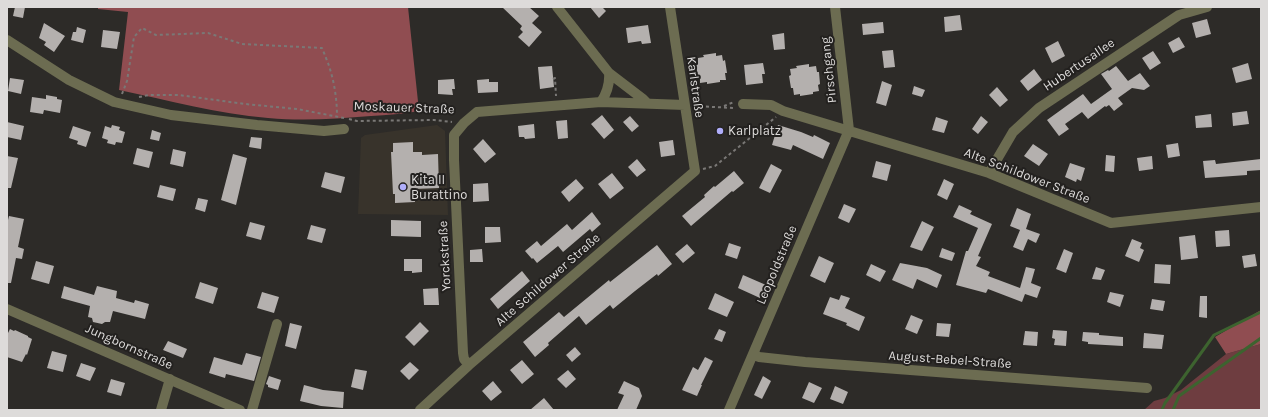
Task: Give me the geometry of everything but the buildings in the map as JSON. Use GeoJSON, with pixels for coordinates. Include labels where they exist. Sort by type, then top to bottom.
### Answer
{"type":"FeatureCollection","features":[{"type":"Feature","properties":{"kind":"street"},"geometry":{"type":"LineString","coordinates":[[557,7],[609,73],[643,99],[647,104]]}},
{"type":"Feature","properties":{"kind":"street","name":"Karlstraße"},"geometry":{"type":"LineString","coordinates":[[670,7],[694,171]]}},
{"type":"Feature","properties":{"kind":"street","name":"Pirschgang"},"geometry":{"type":"LineString","coordinates":[[835,7],[849,130]]}},
{"type":"Feature","properties":{"kind":"street","name":"Hubertusallee"},"geometry":{"type":"LineString","coordinates":[[989,173],[1013,132],[1039,108],[1179,15],[1207,7]]}},
{"type":"Feature","properties":{"kind":"street","name":"Moskauer Straße"},"geometry":{"type":"LineString","coordinates":[[7,40],[69,80],[114,102],[120,102],[171,115],[257,126],[324,131],[344,129]]}},
{"type":"Feature","properties":{"kind":"street"},"geometry":{"type":"LineString","coordinates":[[601,102],[607,93],[610,81],[609,73]]}},
{"type":"Feature","properties":{"kind":"street","name":"Moskauer Straße"},"geometry":{"type":"LineString","coordinates":[[464,123],[477,112],[557,105],[601,102],[685,105]]}},
{"type":"Feature","properties":{"kind":"street","name":"Alte Schildower Straße"},"geometry":{"type":"LineString","coordinates":[[743,104],[771,105],[783,111],[989,173],[1111,223],[1261,207]]}},
{"type":"Feature","properties":{"kind":"street","name":"Yorckstraße"},"geometry":{"type":"LineString","coordinates":[[464,123],[454,135],[454,160],[462,353],[464,359],[469,365]]}},
{"type":"Feature","properties":{"kind":"street","name":"Leopoldstraße"},"geometry":{"type":"LineString","coordinates":[[729,410],[849,130]]}},
{"type":"Feature","properties":{"kind":"street","name":"Alte Schildower Straße"},"geometry":{"type":"LineString","coordinates":[[420,410],[469,365],[694,171]]}},
{"type":"Feature","properties":{"kind":"street","name":"Jungbornstraße"},"geometry":{"type":"LineString","coordinates":[[7,309],[170,380],[227,407],[240,410]]}},
{"type":"Feature","properties":{"kind":"street"},"geometry":{"type":"LineString","coordinates":[[252,410],[277,324]]}},
{"type":"Feature","properties":{"kind":"street","name":"August-Bebel-Straße"},"geometry":{"type":"LineString","coordinates":[[753,354],[759,357],[805,362],[1147,388]]}},
{"type":"Feature","properties":{"kind":"street"},"geometry":{"type":"LineString","coordinates":[[161,410],[170,380]]}},
{"type":"Feature","properties":{"kind":"path"},"geometry":{"type":"LineString","coordinates":[[120,102],[126,82],[134,37],[142,28],[156,35],[208,33],[242,44],[322,48],[328,62],[334,85],[337,117]]}},
{"type":"Feature","properties":{"kind":"path"},"geometry":{"type":"LineString","coordinates":[[553,78],[555,78],[557,105]]}},
{"type":"Feature","properties":{"kind":"path","name":"Moskauer Straße"},"geometry":{"type":"LineString","coordinates":[[120,102],[149,94],[179,95],[297,109],[356,121],[434,120],[464,123]]}},
{"type":"Feature","properties":{"kind":"path"},"geometry":{"type":"LineString","coordinates":[[685,105],[723,107]]}},
{"type":"Feature","properties":{"kind":"path"},"geometry":{"type":"LineString","coordinates":[[694,171],[715,166],[783,111]]}},
{"type":"Feature","properties":{"kind":"shaded area"},"geometry":{"type":"Polygon","coordinates":[[[98,7],[408,7],[419,111],[332,119],[281,119],[211,110],[119,90],[128,12],[98,9],[98,7]]]}},
{"type":"Feature","properties":{"kind":"shaded area","name":"Kita II Burattino"},"geometry":{"type":"Polygon","coordinates":[[[437,125],[445,131],[448,215],[358,214],[361,138],[365,135],[437,125]]]}},
{"type":"Feature","properties":{"kind":"shaded area"},"geometry":{"type":"Polygon","coordinates":[[[1261,310],[1261,344],[1226,354],[1215,337],[1261,310]]]}},
{"type":"Feature","properties":{"kind":"shaded area"},"geometry":{"type":"Polygon","coordinates":[[[1261,344],[1261,410],[1144,410],[1154,401],[1165,398],[1181,390],[1226,354],[1261,344]]]}},
{"type":"Feature","properties":{"kind":"waterway"},"geometry":{"type":"LineString","coordinates":[[1162,410],[1165,403],[1214,335],[1261,312]]}},
{"type":"Feature","properties":{"kind":"waterway"},"geometry":{"type":"LineString","coordinates":[[1173,410],[1179,396],[1261,338]]}},
{"type":"Feature","properties":{"kind":"place","name":"Karlplatz"},"geometry":{"type":"Point","coordinates":[720,131]}},
{"type":"Feature","properties":{"kind":"place","name":"Kita II Burattino"},"geometry":{"type":"Point","coordinates":[403,187]}}]}
